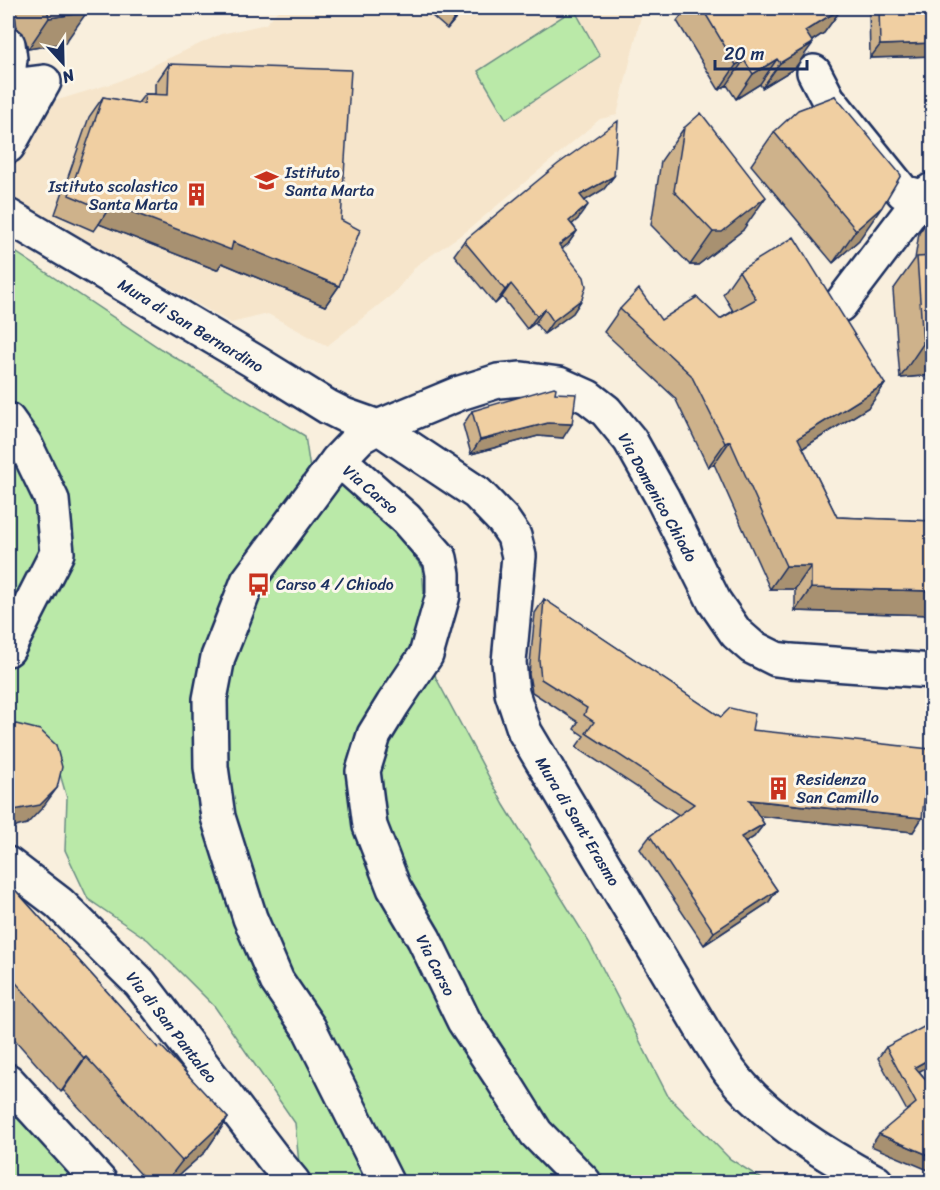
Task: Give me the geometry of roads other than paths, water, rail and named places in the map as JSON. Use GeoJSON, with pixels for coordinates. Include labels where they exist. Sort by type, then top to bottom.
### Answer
{"type":"FeatureCollection","features":[{"type":"Feature","properties":{"kind":"street"},"geometry":{"type":"LineString","coordinates":[[8,44],[10,59],[8,75]]}},
{"type":"Feature","properties":{"kind":"street"},"geometry":{"type":"LineString","coordinates":[[814,72],[828,99],[903,192],[927,194]]}},
{"type":"Feature","properties":{"kind":"street"},"geometry":{"type":"LineString","coordinates":[[8,88],[44,82],[8,146]]}},
{"type":"Feature","properties":{"kind":"street"},"geometry":{"type":"LineString","coordinates":[[840,305],[927,194]]}},
{"type":"Feature","properties":{"kind":"street","name":"Mura di San Bernardino"},"geometry":{"type":"LineString","coordinates":[[8,216],[328,407],[378,428]]}},
{"type":"Feature","properties":{"kind":"street","name":"Via Domenico Chiodo"},"geometry":{"type":"LineString","coordinates":[[337,461],[360,437],[460,393],[498,381],[522,379],[559,384],[588,397],[606,411],[630,440],[667,507],[714,601],[736,633],[752,647],[776,659],[791,661],[933,671]]}},
{"type":"Feature","properties":{"kind":"street"},"geometry":{"type":"LineString","coordinates":[[8,420],[25,444],[52,500],[57,553],[8,649]]}},
{"type":"Feature","properties":{"kind":"street","name":"Mura di Sant'Erasmo"},"geometry":{"type":"LineString","coordinates":[[378,428],[477,493],[514,536],[519,556],[509,662],[512,693],[525,732],[730,1072],[769,1113],[842,1164],[876,1182]]}},
{"type":"Feature","properties":{"kind":"street","name":"Via Carso"},"geometry":{"type":"LineString","coordinates":[[386,1182],[309,1028],[277,981],[250,918],[218,818],[210,766],[210,699],[218,657],[248,581],[337,461],[352,471],[406,519],[440,558],[443,574],[443,595],[426,655],[374,735],[363,771],[370,826],[394,888],[424,939],[464,1021],[536,1133],[584,1182]]}},
{"type":"Feature","properties":{"kind":"street","name":"Via di San Pantaleo"},"geometry":{"type":"LineString","coordinates":[[8,864],[59,903],[140,983],[293,1182]]}},
{"type":"Feature","properties":{"kind":"street"},"geometry":{"type":"LineString","coordinates":[[8,1081],[100,1182]]}},
{"type":"Feature","properties":{"kind":"place","name":"Istituto Santa Marta"},"geometry":{"type":"Point","coordinates":[267,181]}},
{"type":"Feature","properties":{"kind":"place","name":"Istituto scolastico Santa Marta"},"geometry":{"type":"Point","coordinates":[196,195]}},
{"type":"Feature","properties":{"kind":"place","name":"Carso 4 / Chiodo"},"geometry":{"type":"Point","coordinates":[258,584]}},
{"type":"Feature","properties":{"kind":"place","name":"Residenza San Camillo"},"geometry":{"type":"Point","coordinates":[778,788]}}]}
